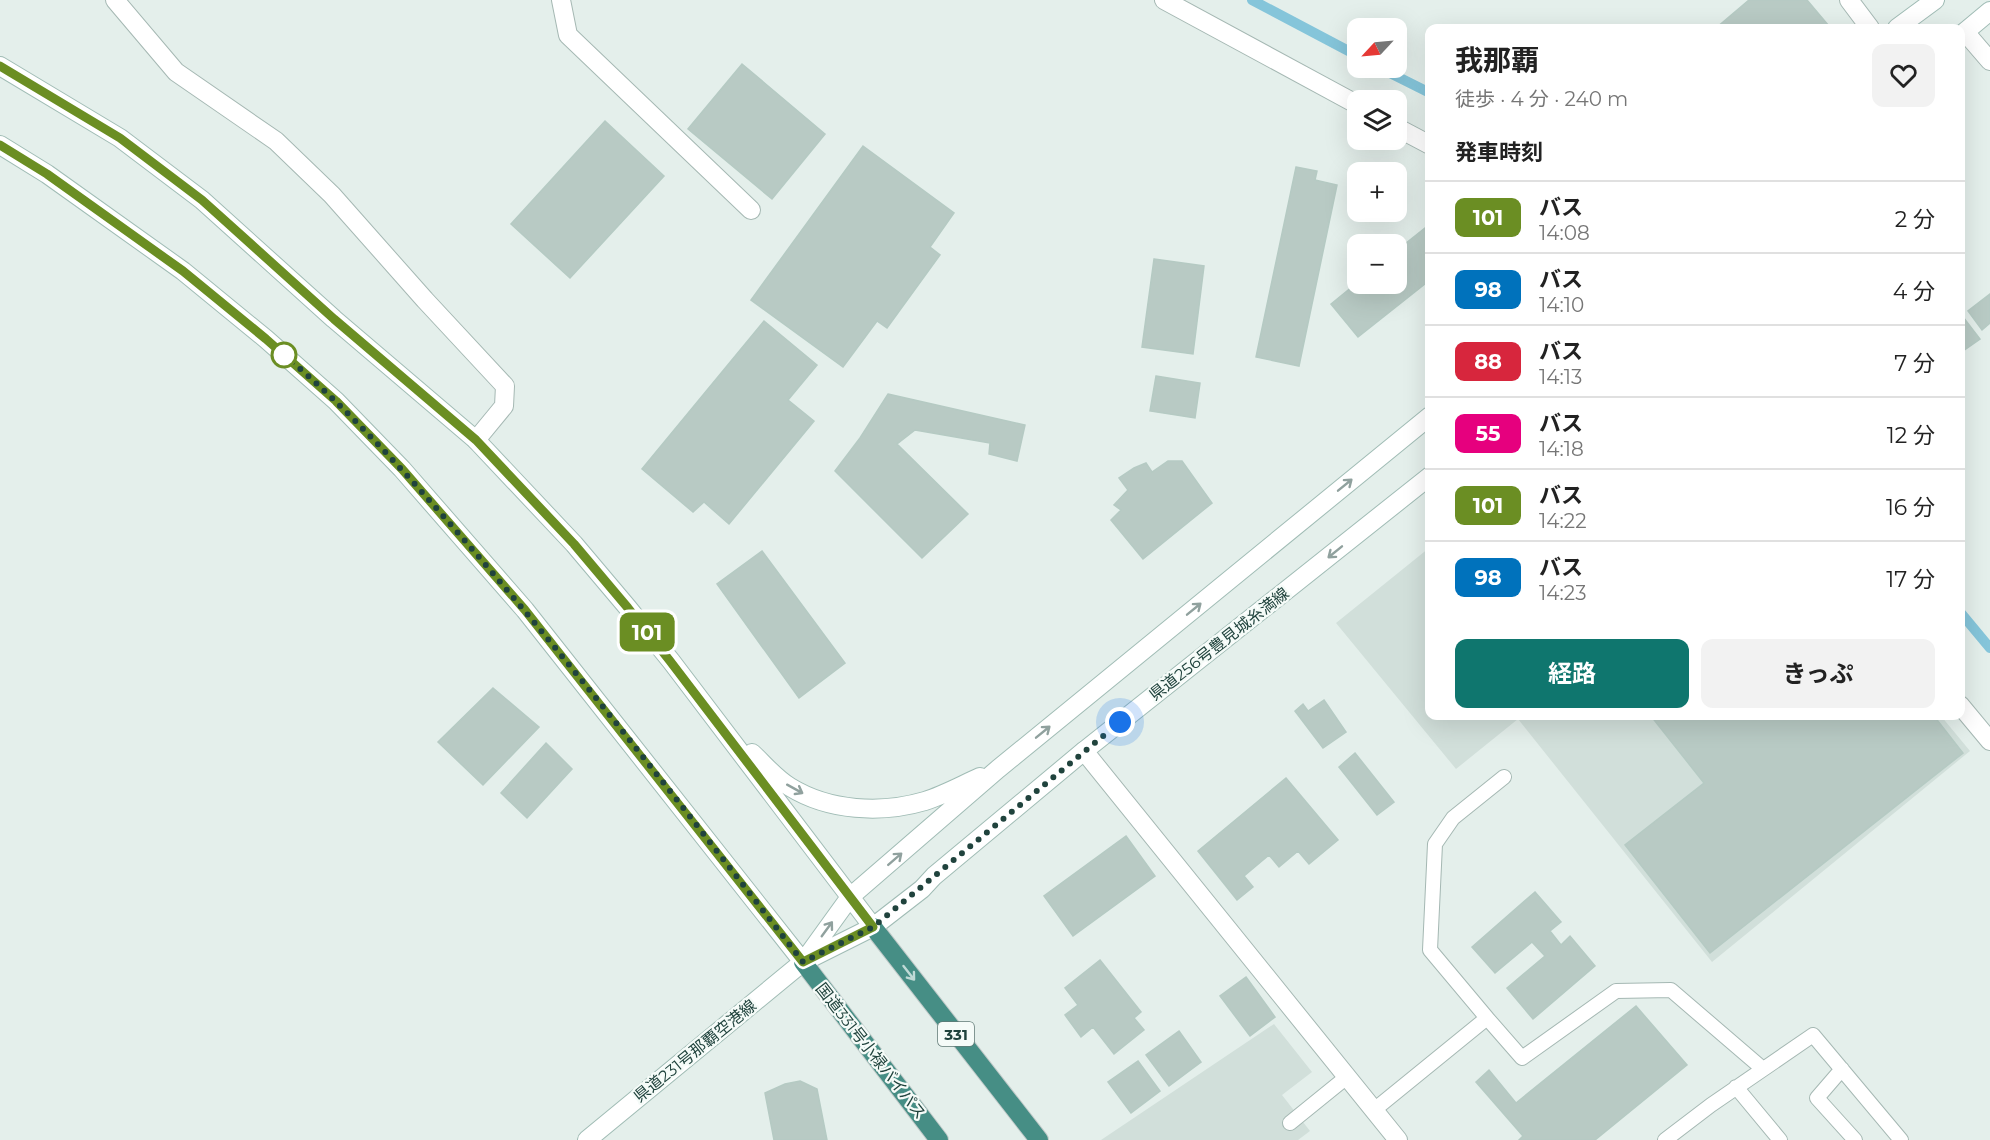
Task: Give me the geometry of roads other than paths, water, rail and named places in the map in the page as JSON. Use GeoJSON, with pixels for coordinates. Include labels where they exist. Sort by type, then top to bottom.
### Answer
{"type":"FeatureCollection","features":[{"type":"Feature","properties":{"kind":"highway","name":"331"},"geometry":{"type":"LineString","coordinates":[[873,927],[1040,1140]]}},
{"type":"Feature","properties":{"kind":"highway","name":"国道331号小禄バイパス"},"geometry":{"type":"LineString","coordinates":[[803,962],[939,1140]]}},
{"type":"Feature","properties":{"kind":"main road"},"geometry":{"type":"LineString","coordinates":[[115,0],[176,72],[276,141],[332,195],[505,386],[504,406],[476,440]]}},
{"type":"Feature","properties":{"kind":"main road"},"geometry":{"type":"LineString","coordinates":[[561,0],[568,35],[751,210]]}},
{"type":"Feature","properties":{"kind":"main road"},"geometry":{"type":"LineString","coordinates":[[1164,0],[1347,99]]}},
{"type":"Feature","properties":{"kind":"main road"},"geometry":{"type":"LineString","coordinates":[[1849,0],[1867,24]]}},
{"type":"Feature","properties":{"kind":"main road"},"geometry":{"type":"LineString","coordinates":[[1902,24],[1935,0]]}},
{"type":"Feature","properties":{"kind":"main road"},"geometry":{"type":"LineString","coordinates":[[1965,32],[1990,11]]}},
{"type":"Feature","properties":{"kind":"main road"},"geometry":{"type":"LineString","coordinates":[[1965,36],[1990,61]]}},
{"type":"Feature","properties":{"kind":"main road"},"geometry":{"type":"LineString","coordinates":[[0,66],[120,138],[202,200],[334,319],[476,440],[574,544],[635,617],[873,927]]}},
{"type":"Feature","properties":{"kind":"main road"},"geometry":{"type":"LineString","coordinates":[[1407,133],[1425,142]]}},
{"type":"Feature","properties":{"kind":"main road"},"geometry":{"type":"LineString","coordinates":[[0,145],[47,174],[183,271],[266,339],[336,401],[402,469],[525,610],[803,962],[850,897],[998,769],[1425,420]]}},
{"type":"Feature","properties":{"kind":"main road","name":"県道256号豊見城糸満線"},"geometry":{"type":"LineString","coordinates":[[803,962],[873,927],[922,889],[934,876],[1084,751],[1425,480]]}},
{"type":"Feature","properties":{"kind":"main road"},"geometry":{"type":"LineString","coordinates":[[706,707],[783,782],[807,795],[843,807],[890,808],[926,801],[998,769]]}},
{"type":"Feature","properties":{"kind":"main road"},"geometry":{"type":"LineString","coordinates":[[1965,711],[1990,741]]}},
{"type":"Feature","properties":{"kind":"main road"},"geometry":{"type":"LineString","coordinates":[[1084,751],[1398,1140]]}},
{"type":"Feature","properties":{"kind":"main road","name":"県道231号那覇空港線"},"geometry":{"type":"LineString","coordinates":[[587,1140],[803,962]]}},
{"type":"Feature","properties":{"kind":"lane"},"geometry":{"type":"LineString","coordinates":[[1504,777],[1453,818],[1435,844],[1430,950],[1486,1018],[1522,1058],[1616,991],[1671,990],[1763,1069]]}},
{"type":"Feature","properties":{"kind":"lane"},"geometry":{"type":"LineString","coordinates":[[1374,1110],[1486,1018]]}},
{"type":"Feature","properties":{"kind":"lane"},"geometry":{"type":"LineString","coordinates":[[1665,1140],[1736,1087],[1813,1035],[1901,1140]]}},
{"type":"Feature","properties":{"kind":"lane"},"geometry":{"type":"LineString","coordinates":[[1842,1070],[1817,1098],[1855,1140]]}},
{"type":"Feature","properties":{"kind":"lane"},"geometry":{"type":"LineString","coordinates":[[1290,1122],[1348,1076]]}},
{"type":"Feature","properties":{"kind":"lane"},"geometry":{"type":"LineString","coordinates":[[1736,1087],[1772,1137]]}},
{"type":"Feature","properties":{"kind":"waterway"},"geometry":{"type":"LineString","coordinates":[[1252,0],[1347,50]]}},
{"type":"Feature","properties":{"kind":"waterway"},"geometry":{"type":"LineString","coordinates":[[1400,78],[1425,90]]}},
{"type":"Feature","properties":{"kind":"waterway"},"geometry":{"type":"LineString","coordinates":[[1965,618],[1990,648]]}}]}
